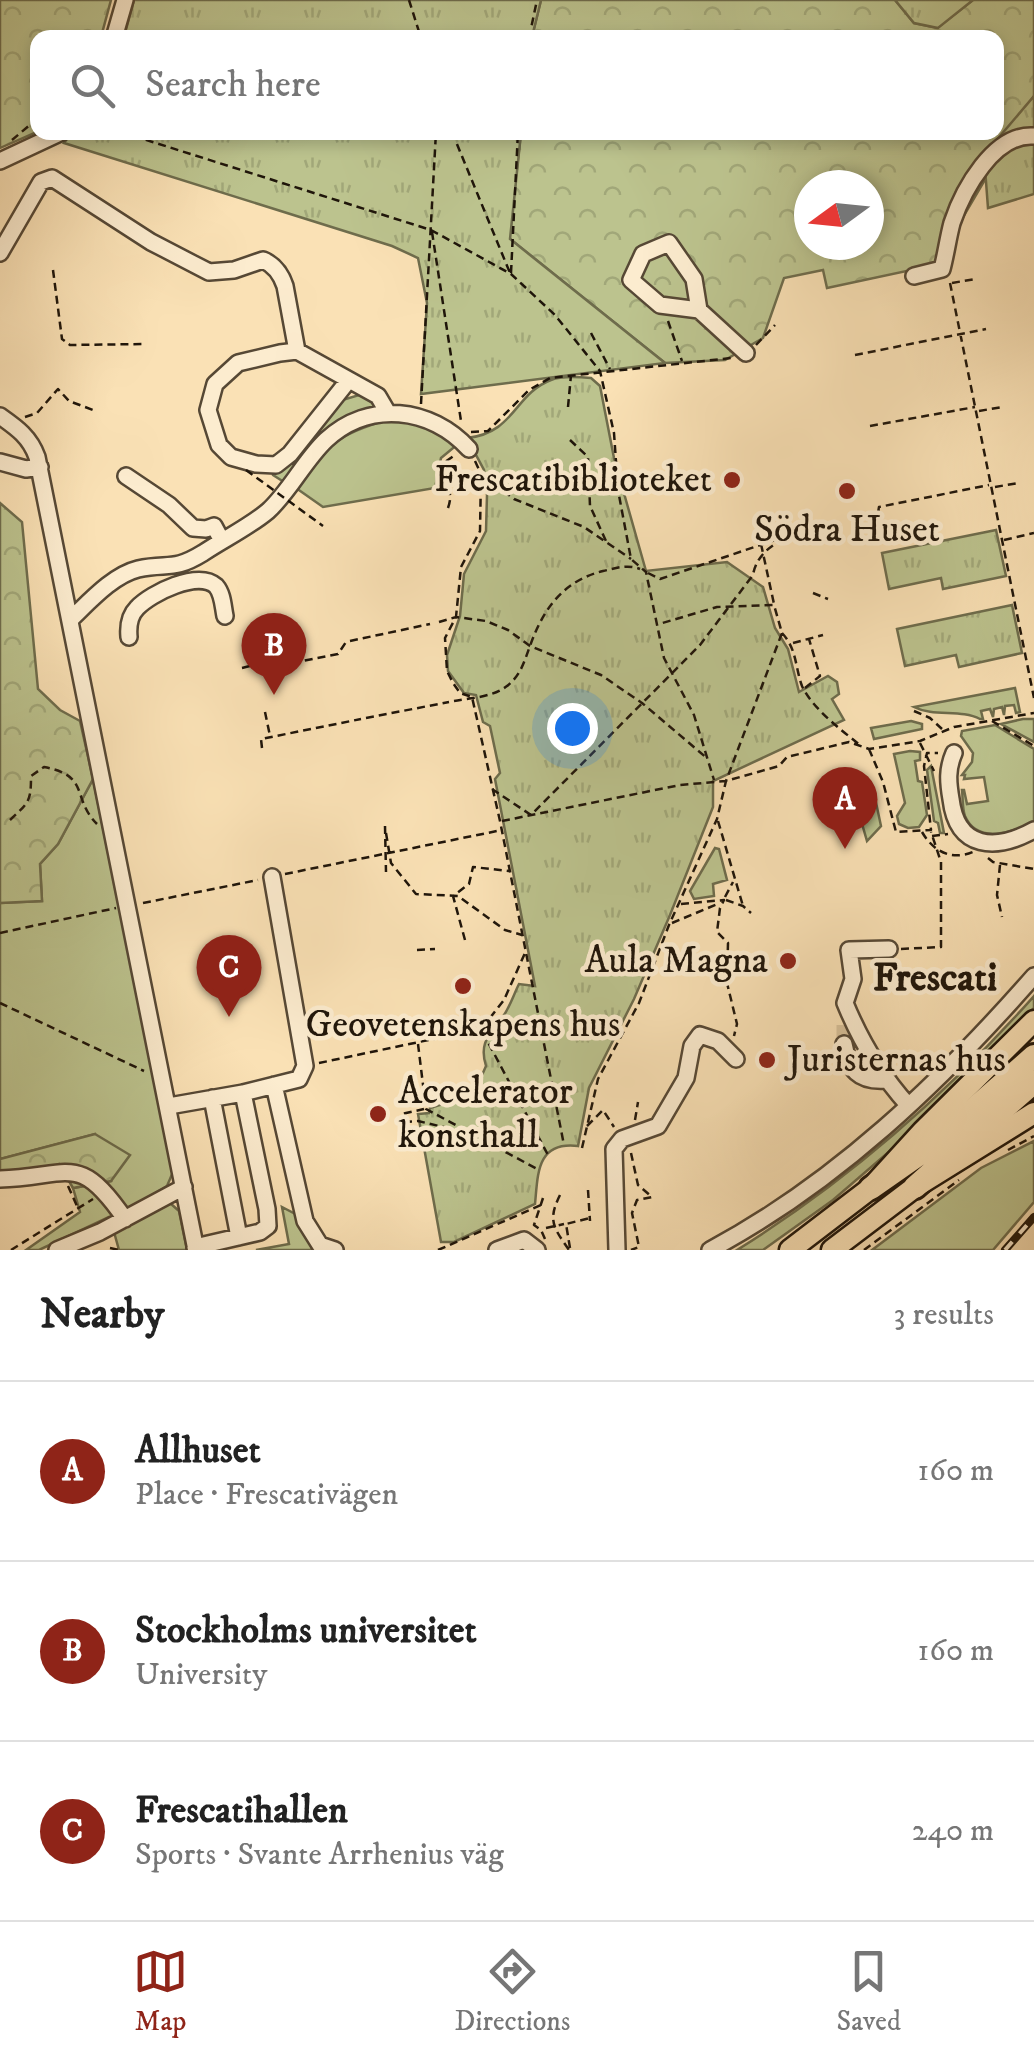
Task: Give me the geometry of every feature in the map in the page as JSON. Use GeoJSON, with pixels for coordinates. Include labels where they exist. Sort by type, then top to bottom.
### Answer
{"type":"FeatureCollection","features":[{"type":"Feature","properties":{"kind":"highway"},"geometry":{"type":"LineString","coordinates":[[871,1188],[934,1144],[1034,1056]]}},
{"type":"Feature","properties":{"kind":"highway"},"geometry":{"type":"LineString","coordinates":[[915,1187],[1034,1082]]}},
{"type":"Feature","properties":{"kind":"main road"},"geometry":{"type":"LineString","coordinates":[[790,1250],[871,1188],[1034,1020]]}},
{"type":"Feature","properties":{"kind":"main road"},"geometry":{"type":"LineString","coordinates":[[832,1250],[915,1187],[1034,1113]]}},
{"type":"Feature","properties":{"kind":"street"},"geometry":{"type":"LineString","coordinates":[[116,30],[125,0]]}},
{"type":"Feature","properties":{"kind":"street"},"geometry":{"type":"LineString","coordinates":[[914,276],[942,269],[953,222],[985,164],[1003,145],[1022,135],[1034,136]]}},
{"type":"Feature","properties":{"kind":"street"},"geometry":{"type":"LineString","coordinates":[[0,161],[45,140]]}},
{"type":"Feature","properties":{"kind":"street"},"geometry":{"type":"LineString","coordinates":[[0,253],[41,182],[52,178],[152,242],[209,272],[218,274],[263,260],[269,262],[282,276],[297,351]]}},
{"type":"Feature","properties":{"kind":"street"},"geometry":{"type":"LineString","coordinates":[[699,310],[694,280],[668,243],[644,254],[631,280],[660,305],[699,310],[746,353]]}},
{"type":"Feature","properties":{"kind":"street"},"geometry":{"type":"LineString","coordinates":[[348,381],[290,454],[276,464],[268,466],[230,457],[219,446],[208,410],[215,384],[238,364],[297,351],[378,396],[388,414]]}},
{"type":"Feature","properties":{"kind":"street"},"geometry":{"type":"LineString","coordinates":[[126,476],[169,505],[193,528],[206,529],[267,511],[340,429],[388,414],[420,415],[455,433],[469,449]]}},
{"type":"Feature","properties":{"kind":"street"},"geometry":{"type":"LineString","coordinates":[[5,419],[32,444],[40,467],[195,1248],[260,1232],[268,1226],[243,1092]]}},
{"type":"Feature","properties":{"kind":"street"},"geometry":{"type":"LineString","coordinates":[[0,462],[26,469],[40,467]]}},
{"type":"Feature","properties":{"kind":"street"},"geometry":{"type":"LineString","coordinates":[[71,619],[104,589],[136,569],[183,566],[218,527]]}},
{"type":"Feature","properties":{"kind":"street"},"geometry":{"type":"LineString","coordinates":[[183,566],[190,582]]}},
{"type":"Feature","properties":{"kind":"street"},"geometry":{"type":"LineString","coordinates":[[129,637],[130,618],[136,608],[151,597],[190,582],[214,584],[220,592],[225,616]]}},
{"type":"Feature","properties":{"kind":"street"},"geometry":{"type":"LineString","coordinates":[[954,752],[948,775],[952,808],[962,830],[983,850],[1034,830]]}},
{"type":"Feature","properties":{"kind":"street"},"geometry":{"type":"LineString","coordinates":[[168,1106],[299,1080],[305,1066],[272,877]]}},
{"type":"Feature","properties":{"kind":"street"},"geometry":{"type":"LineString","coordinates":[[889,949],[849,950],[854,979],[845,1003],[861,1042],[908,1105]]}},
{"type":"Feature","properties":{"kind":"street"},"geometry":{"type":"LineString","coordinates":[[710,1250],[795,1199],[858,1150],[963,1054],[1034,976]]}},
{"type":"Feature","properties":{"kind":"street"},"geometry":{"type":"LineString","coordinates":[[618,1250],[614,1149],[658,1126],[686,1078],[692,1046],[700,1035],[718,1041],[733,1055]]}},
{"type":"Feature","properties":{"kind":"street"},"geometry":{"type":"LineString","coordinates":[[844,1044],[848,1064],[857,1076],[870,1082],[886,1080]]}},
{"type":"Feature","properties":{"kind":"street"},"geometry":{"type":"LineString","coordinates":[[274,1085],[304,1220],[320,1245],[335,1250]]}},
{"type":"Feature","properties":{"kind":"street"},"geometry":{"type":"LineString","coordinates":[[212,1098],[239,1237]]}},
{"type":"Feature","properties":{"kind":"street"},"geometry":{"type":"LineString","coordinates":[[0,1179],[31,1178],[61,1171],[86,1174],[109,1195],[125,1218]]}},
{"type":"Feature","properties":{"kind":"street"},"geometry":{"type":"LineString","coordinates":[[57,1250],[184,1187]]}},
{"type":"Feature","properties":{"kind":"street"},"geometry":{"type":"LineString","coordinates":[[495,1245],[524,1240],[537,1250]]}},
{"type":"Feature","properties":{"kind":"path"},"geometry":{"type":"LineString","coordinates":[[408,0],[418,30]]}},
{"type":"Feature","properties":{"kind":"path"},"geometry":{"type":"LineString","coordinates":[[531,30],[537,0]]}},
{"type":"Feature","properties":{"kind":"path"},"geometry":{"type":"LineString","coordinates":[[9,142],[30,125]]}},
{"type":"Feature","properties":{"kind":"path"},"geometry":{"type":"LineString","coordinates":[[146,140],[432,231],[510,274],[555,315],[600,371],[614,433],[618,490],[630,558]]}},
{"type":"Feature","properties":{"kind":"path"},"geometry":{"type":"LineString","coordinates":[[420,415],[436,140]]}},
{"type":"Feature","properties":{"kind":"path"},"geometry":{"type":"LineString","coordinates":[[455,140],[510,274]]}},
{"type":"Feature","properties":{"kind":"path"},"geometry":{"type":"LineString","coordinates":[[510,274],[518,140]]}},
{"type":"Feature","properties":{"kind":"path"},"geometry":{"type":"LineString","coordinates":[[432,231],[462,433],[488,430],[529,390],[550,378],[721,361],[746,353],[775,325]]}},
{"type":"Feature","properties":{"kind":"path"},"geometry":{"type":"LineString","coordinates":[[945,258],[1034,698]]}},
{"type":"Feature","properties":{"kind":"path"},"geometry":{"type":"LineString","coordinates":[[53,270],[62,339],[70,345],[144,344]]}},
{"type":"Feature","properties":{"kind":"path"},"geometry":{"type":"LineString","coordinates":[[950,283],[976,279]]}},
{"type":"Feature","properties":{"kind":"path"},"geometry":{"type":"LineString","coordinates":[[660,305],[682,362]]}},
{"type":"Feature","properties":{"kind":"path"},"geometry":{"type":"LineString","coordinates":[[855,355],[986,330]]}},
{"type":"Feature","properties":{"kind":"path"},"geometry":{"type":"LineString","coordinates":[[591,332],[605,366],[611,370]]}},
{"type":"Feature","properties":{"kind":"path"},"geometry":{"type":"LineString","coordinates":[[568,407],[571,375]]}},
{"type":"Feature","properties":{"kind":"path"},"geometry":{"type":"LineString","coordinates":[[5,419],[37,413],[58,390],[69,401],[93,410]]}},
{"type":"Feature","properties":{"kind":"path"},"geometry":{"type":"LineString","coordinates":[[870,426],[1002,407]]}},
{"type":"Feature","properties":{"kind":"path"},"geometry":{"type":"LineString","coordinates":[[570,440],[588,457],[590,506],[607,542]]}},
{"type":"Feature","properties":{"kind":"path"},"geometry":{"type":"LineString","coordinates":[[448,508],[449,488],[439,475],[445,462],[469,449],[482,474],[514,499],[584,527],[646,572],[671,674],[694,715],[714,780]]}},
{"type":"Feature","properties":{"kind":"path"},"geometry":{"type":"LineString","coordinates":[[246,470],[323,526]]}},
{"type":"Feature","properties":{"kind":"path"},"geometry":{"type":"LineString","coordinates":[[472,698],[460,692],[447,671],[445,638],[456,617],[461,567],[480,531],[482,474]]}},
{"type":"Feature","properties":{"kind":"path"},"geometry":{"type":"LineString","coordinates":[[878,514],[879,507],[1018,483]]}},
{"type":"Feature","properties":{"kind":"path"},"geometry":{"type":"LineString","coordinates":[[1002,540],[1034,533]]}},
{"type":"Feature","properties":{"kind":"path"},"geometry":{"type":"LineString","coordinates":[[262,748],[261,739],[472,698],[506,687],[522,669],[554,598],[572,583],[592,574],[630,565],[660,579],[802,534]]}},
{"type":"Feature","properties":{"kind":"path"},"geometry":{"type":"LineString","coordinates":[[531,815],[700,644],[753,575],[755,563],[782,538]]}},
{"type":"Feature","properties":{"kind":"path"},"geometry":{"type":"LineString","coordinates":[[761,544],[774,605],[782,632],[792,643],[803,689],[861,746]]}},
{"type":"Feature","properties":{"kind":"path"},"geometry":{"type":"LineString","coordinates":[[812,593],[828,599]]}},
{"type":"Feature","properties":{"kind":"path"},"geometry":{"type":"LineString","coordinates":[[657,625],[730,605],[774,605]]}},
{"type":"Feature","properties":{"kind":"path"},"geometry":{"type":"LineString","coordinates":[[439,622],[456,617],[486,621],[508,630],[530,646],[601,674],[710,760]]}},
{"type":"Feature","properties":{"kind":"path"},"geometry":{"type":"LineString","coordinates":[[242,668],[250,666],[257,670],[338,654],[348,642],[430,624]]}},
{"type":"Feature","properties":{"kind":"path"},"geometry":{"type":"LineString","coordinates":[[582,1148],[598,1079],[639,1003],[678,904],[718,819],[726,781],[782,632]]}},
{"type":"Feature","properties":{"kind":"path"},"geometry":{"type":"LineString","coordinates":[[792,643],[824,635]]}},
{"type":"Feature","properties":{"kind":"path"},"geometry":{"type":"LineString","coordinates":[[803,689],[820,676],[809,638]]}},
{"type":"Feature","properties":{"kind":"path"},"geometry":{"type":"LineString","coordinates":[[472,698],[564,1145]]}},
{"type":"Feature","properties":{"kind":"path"},"geometry":{"type":"LineString","coordinates":[[914,711],[945,731]]}},
{"type":"Feature","properties":{"kind":"path"},"geometry":{"type":"LineString","coordinates":[[265,712],[270,737]]}},
{"type":"Feature","properties":{"kind":"path"},"geometry":{"type":"LineString","coordinates":[[500,822],[714,780],[726,781],[779,766],[788,756],[849,742],[870,749],[920,742],[954,727],[1034,713]]}},
{"type":"Feature","properties":{"kind":"path"},"geometry":{"type":"LineString","coordinates":[[991,720],[1034,746]]}},
{"type":"Feature","properties":{"kind":"path"},"geometry":{"type":"LineString","coordinates":[[889,949],[941,947],[942,862],[932,836],[926,753],[920,742]]}},
{"type":"Feature","properties":{"kind":"path"},"geometry":{"type":"LineString","coordinates":[[870,749],[896,832],[931,830]]}},
{"type":"Feature","properties":{"kind":"path"},"geometry":{"type":"LineString","coordinates":[[926,753],[954,752]]}},
{"type":"Feature","properties":{"kind":"path"},"geometry":{"type":"LineString","coordinates":[[10,820],[29,802],[31,776],[44,767],[69,774],[89,816],[99,826],[112,824]]}},
{"type":"Feature","properties":{"kind":"path"},"geometry":{"type":"LineString","coordinates":[[492,788],[531,815]]}},
{"type":"Feature","properties":{"kind":"path"},"geometry":{"type":"LineString","coordinates":[[718,819],[743,906]]}},
{"type":"Feature","properties":{"kind":"path"},"geometry":{"type":"LineString","coordinates":[[385,826],[386,872]]}},
{"type":"Feature","properties":{"kind":"path"},"geometry":{"type":"LineString","coordinates":[[0,934],[502,830]]}},
{"type":"Feature","properties":{"kind":"path"},"geometry":{"type":"LineString","coordinates":[[921,830],[937,850],[965,855],[983,850],[1000,864],[1034,869]]}},
{"type":"Feature","properties":{"kind":"path"},"geometry":{"type":"LineString","coordinates":[[386,833],[394,867],[416,894],[460,897],[505,930],[522,935]]}},
{"type":"Feature","properties":{"kind":"path"},"geometry":{"type":"LineString","coordinates":[[932,836],[944,836]]}},
{"type":"Feature","properties":{"kind":"path"},"geometry":{"type":"LineString","coordinates":[[1000,864],[997,895],[1002,917]]}},
{"type":"Feature","properties":{"kind":"path"},"geometry":{"type":"LineString","coordinates":[[453,896],[469,884],[473,868],[510,872]]}},
{"type":"Feature","properties":{"kind":"path"},"geometry":{"type":"LineString","coordinates":[[733,1055],[737,1024],[727,983],[728,942],[718,932],[720,908],[734,880]]}},
{"type":"Feature","properties":{"kind":"path"},"geometry":{"type":"LineString","coordinates":[[453,896],[465,940]]}},
{"type":"Feature","properties":{"kind":"path"},"geometry":{"type":"LineString","coordinates":[[678,904],[724,900],[751,912]]}},
{"type":"Feature","properties":{"kind":"path"},"geometry":{"type":"LineString","coordinates":[[669,925],[724,900]]}},
{"type":"Feature","properties":{"kind":"path"},"geometry":{"type":"LineString","coordinates":[[417,950],[435,949]]}},
{"type":"Feature","properties":{"kind":"path"},"geometry":{"type":"LineString","coordinates":[[305,1066],[480,1029],[504,1000],[526,952]]}},
{"type":"Feature","properties":{"kind":"path"},"geometry":{"type":"LineString","coordinates":[[0,1003],[164,1080]]}},
{"type":"Feature","properties":{"kind":"path"},"geometry":{"type":"LineString","coordinates":[[480,1029],[548,1155]]}},
{"type":"Feature","properties":{"kind":"path"},"geometry":{"type":"LineString","coordinates":[[418,1044],[426,1109]]}},
{"type":"Feature","properties":{"kind":"path"},"geometry":{"type":"LineString","coordinates":[[626,1140],[638,1102]]}},
{"type":"Feature","properties":{"kind":"path"},"geometry":{"type":"LineString","coordinates":[[404,1138],[402,1114],[426,1109],[537,1169]]}},
{"type":"Feature","properties":{"kind":"path"},"geometry":{"type":"LineString","coordinates":[[586,1127],[603,1110],[626,1140],[638,1185],[652,1197],[638,1200],[632,1213],[639,1247],[631,1250]]}},
{"type":"Feature","properties":{"kind":"path"},"geometry":{"type":"LineString","coordinates":[[404,1122],[418,1121],[474,1135]]}},
{"type":"Feature","properties":{"kind":"path"},"geometry":{"type":"LineString","coordinates":[[995,1157],[1034,1136]]}},
{"type":"Feature","properties":{"kind":"path"},"geometry":{"type":"LineString","coordinates":[[61,1171],[78,1207]]}},
{"type":"Feature","properties":{"kind":"path"},"geometry":{"type":"LineString","coordinates":[[864,1250],[964,1176]]}},
{"type":"Feature","properties":{"kind":"path"},"geometry":{"type":"LineString","coordinates":[[546,1228],[590,1220],[588,1190]]}},
{"type":"Feature","properties":{"kind":"path"},"geometry":{"type":"LineString","coordinates":[[14,1249],[78,1207],[109,1195]]}},
{"type":"Feature","properties":{"kind":"path"},"geometry":{"type":"LineString","coordinates":[[560,1196],[551,1213],[569,1250]]}},
{"type":"Feature","properties":{"kind":"path"},"geometry":{"type":"LineString","coordinates":[[534,1225],[543,1198]]}},
{"type":"Feature","properties":{"kind":"path"},"geometry":{"type":"LineString","coordinates":[[438,1250],[541,1205]]}},
{"type":"Feature","properties":{"kind":"path"},"geometry":{"type":"LineString","coordinates":[[510,1218],[516,1231]]}},
{"type":"Feature","properties":{"kind":"path"},"geometry":{"type":"LineString","coordinates":[[566,1224],[569,1250]]}},
{"type":"Feature","properties":{"kind":"path"},"geometry":{"type":"LineString","coordinates":[[488,1228],[495,1245]]}},
{"type":"Feature","properties":{"kind":"path"},"geometry":{"type":"LineString","coordinates":[[452,1244],[454,1250]]}},
{"type":"Feature","properties":{"kind":"path"},"geometry":{"type":"LineString","coordinates":[[110,1248],[119,1250]]}},
{"type":"Feature","properties":{"kind":"green space"},"geometry":{"type":"Polygon","coordinates":[[[0,0],[111,0],[103,30],[30,30],[30,135],[0,148],[0,0]]]}},
{"type":"Feature","properties":{"kind":"green space"},"geometry":{"type":"Polygon","coordinates":[[[134,0],[541,0],[534,30],[126,30],[134,0]]]}},
{"type":"Feature","properties":{"kind":"green space"},"geometry":{"type":"Polygon","coordinates":[[[541,0],[895,0],[914,23],[937,28],[973,0],[1034,0],[1034,96],[935,265],[827,288],[823,270],[784,278],[763,338],[725,360],[665,363],[509,238],[520,140],[1004,140],[1004,30],[534,30],[541,0]]]}},
{"type":"Feature","properties":{"kind":"green space"},"geometry":{"type":"Polygon","coordinates":[[[895,0],[973,0],[938,28],[914,23],[895,0]]]}},
{"type":"Feature","properties":{"kind":"green space"},"geometry":{"type":"Polygon","coordinates":[[[1034,96],[1034,194],[988,208],[984,155],[997,140],[1004,140],[1004,131],[1034,96]]]}},
{"type":"Feature","properties":{"kind":"green space"},"geometry":{"type":"Polygon","coordinates":[[[520,140],[510,239],[665,363],[421,394],[427,303],[418,258],[392,246],[64,143],[520,140]]]}},
{"type":"Feature","properties":{"kind":"green space"},"geometry":{"type":"Polygon","coordinates":[[[591,378],[600,386],[614,458],[646,571],[727,562],[763,587],[775,628],[788,649],[799,692],[828,676],[837,682],[839,694],[832,699],[844,720],[713,781],[713,807],[670,915],[634,999],[589,1088],[578,1146],[564,1146],[547,1155],[539,1172],[535,1204],[454,1242],[441,1242],[418,1114],[453,1101],[470,1087],[476,1089],[486,1066],[484,1050],[488,1038],[519,984],[535,986],[495,779],[500,773],[490,726],[483,722],[476,695],[464,693],[448,671],[447,655],[460,616],[464,574],[486,531],[484,470],[467,438],[495,429],[529,394],[551,380],[591,378]]]}},
{"type":"Feature","properties":{"kind":"green space"},"geometry":{"type":"Polygon","coordinates":[[[359,395],[370,398],[373,409],[284,482],[273,475],[272,470],[339,401],[359,395]]]}},
{"type":"Feature","properties":{"kind":"green space"},"geometry":{"type":"Polygon","coordinates":[[[387,420],[421,422],[458,444],[441,458],[435,488],[323,507],[296,488],[343,437],[387,420]]]}},
{"type":"Feature","properties":{"kind":"green space"},"geometry":{"type":"Polygon","coordinates":[[[0,503],[22,522],[38,689],[60,710],[80,721],[93,779],[58,844],[40,864],[42,901],[0,903],[0,503]]]}},
{"type":"Feature","properties":{"kind":"green space"},"geometry":{"type":"Polygon","coordinates":[[[996,530],[1006,576],[943,589],[941,578],[889,589],[882,553],[996,530]]]}},
{"type":"Feature","properties":{"kind":"green space"},"geometry":{"type":"Polygon","coordinates":[[[1012,605],[1022,653],[959,667],[956,655],[905,666],[897,629],[1012,605]]]}},
{"type":"Feature","properties":{"kind":"green space"},"geometry":{"type":"Polygon","coordinates":[[[1015,688],[1020,712],[1016,713],[1014,705],[1005,706],[1004,715],[1002,707],[994,709],[993,717],[990,709],[981,711],[980,719],[914,707],[1015,688]]]}},
{"type":"Feature","properties":{"kind":"green space"},"geometry":{"type":"Polygon","coordinates":[[[1034,719],[1034,742],[1001,724],[1034,719]]]}},
{"type":"Feature","properties":{"kind":"green space"},"geometry":{"type":"Polygon","coordinates":[[[911,721],[922,724],[922,729],[874,739],[871,728],[911,721]]]}},
{"type":"Feature","properties":{"kind":"green space"},"geometry":{"type":"Polygon","coordinates":[[[995,725],[1034,749],[1034,822],[996,834],[978,831],[965,816],[962,790],[967,804],[988,801],[984,777],[964,779],[962,775],[972,762],[973,753],[961,736],[962,731],[995,725]]]}},
{"type":"Feature","properties":{"kind":"green space"},"geometry":{"type":"Polygon","coordinates":[[[920,752],[920,760],[915,761],[927,815],[919,827],[908,828],[899,824],[897,816],[905,803],[894,754],[920,752]]]}},
{"type":"Feature","properties":{"kind":"green space"},"geometry":{"type":"Polygon","coordinates":[[[931,766],[944,833],[940,833],[934,821],[927,770],[931,766]]]}},
{"type":"Feature","properties":{"kind":"green space"},"geometry":{"type":"Polygon","coordinates":[[[93,779],[173,1172],[167,1186],[141,1202],[39,1250],[26,1250],[80,1212],[73,1188],[111,1181],[95,1134],[0,1159],[0,903],[42,901],[40,864],[58,844],[93,779]]]}},
{"type":"Feature","properties":{"kind":"green space"},"geometry":{"type":"Polygon","coordinates":[[[850,782],[874,793],[881,826],[867,841],[850,782]]]}},
{"type":"Feature","properties":{"kind":"green space"},"geometry":{"type":"Polygon","coordinates":[[[715,848],[719,849],[727,880],[713,884],[714,896],[694,899],[690,891],[715,848]]]}},
{"type":"Feature","properties":{"kind":"green space"},"geometry":{"type":"Polygon","coordinates":[[[1034,996],[1034,1008],[913,1131],[833,1200],[763,1250],[737,1250],[818,1195],[894,1134],[966,1068],[1034,996]]]}},
{"type":"Feature","properties":{"kind":"green space"},"geometry":{"type":"Polygon","coordinates":[[[95,1134],[130,1155],[111,1181],[73,1188],[59,1164],[0,1187],[0,1159],[95,1134]]]}},
{"type":"Feature","properties":{"kind":"green space"},"geometry":{"type":"Polygon","coordinates":[[[1034,1141],[1034,1202],[993,1250],[872,1250],[981,1168],[1034,1141]]]}},
{"type":"Feature","properties":{"kind":"green space"},"geometry":{"type":"Polygon","coordinates":[[[170,1203],[179,1211],[187,1250],[119,1250],[114,1232],[170,1203]]]}},
{"type":"Feature","properties":{"kind":"green space"},"geometry":{"type":"Polygon","coordinates":[[[282,1207],[301,1217],[317,1247],[256,1250],[289,1244],[282,1207]]]}},
{"type":"Feature","properties":{"kind":"tunnel"},"geometry":{"type":"LineString","coordinates":[[844,1025],[844,1044]]}},
{"type":"Feature","properties":{"kind":"railway"},"geometry":{"type":"LineString","coordinates":[[1005,1250],[1034,1217]]}},
{"type":"Feature","properties":{"kind":"place","name":"Frescatibiblioteket"},"geometry":{"type":"Point","coordinates":[732,480]}},
{"type":"Feature","properties":{"kind":"place","name":"Södra Huset"},"geometry":{"type":"Point","coordinates":[847,491]}},
{"type":"Feature","properties":{"kind":"place","name":"Stockholms universitet"},"geometry":{"type":"Point","coordinates":[274,695]}},
{"type":"Feature","properties":{"kind":"place","name":"Allhuset"},"geometry":{"type":"Point","coordinates":[845,849]}},
{"type":"Feature","properties":{"kind":"place","name":"Aula Magna"},"geometry":{"type":"Point","coordinates":[788,961]}},
{"type":"Feature","properties":{"kind":"place","name":"Geovetenskapens hus"},"geometry":{"type":"Point","coordinates":[463,986]}},
{"type":"Feature","properties":{"kind":"place","name":"Frescatihallen"},"geometry":{"type":"Point","coordinates":[229,1017]}},
{"type":"Feature","properties":{"kind":"place","name":"Juristernas hus"},"geometry":{"type":"Point","coordinates":[767,1060]}},
{"type":"Feature","properties":{"kind":"place","name":"Accelerator konsthall"},"geometry":{"type":"Point","coordinates":[378,1114]}},
{"type":"Feature","properties":{"kind":"district","name":"Frescati"},"geometry":{"type":"Point","coordinates":[935,979]}}]}
